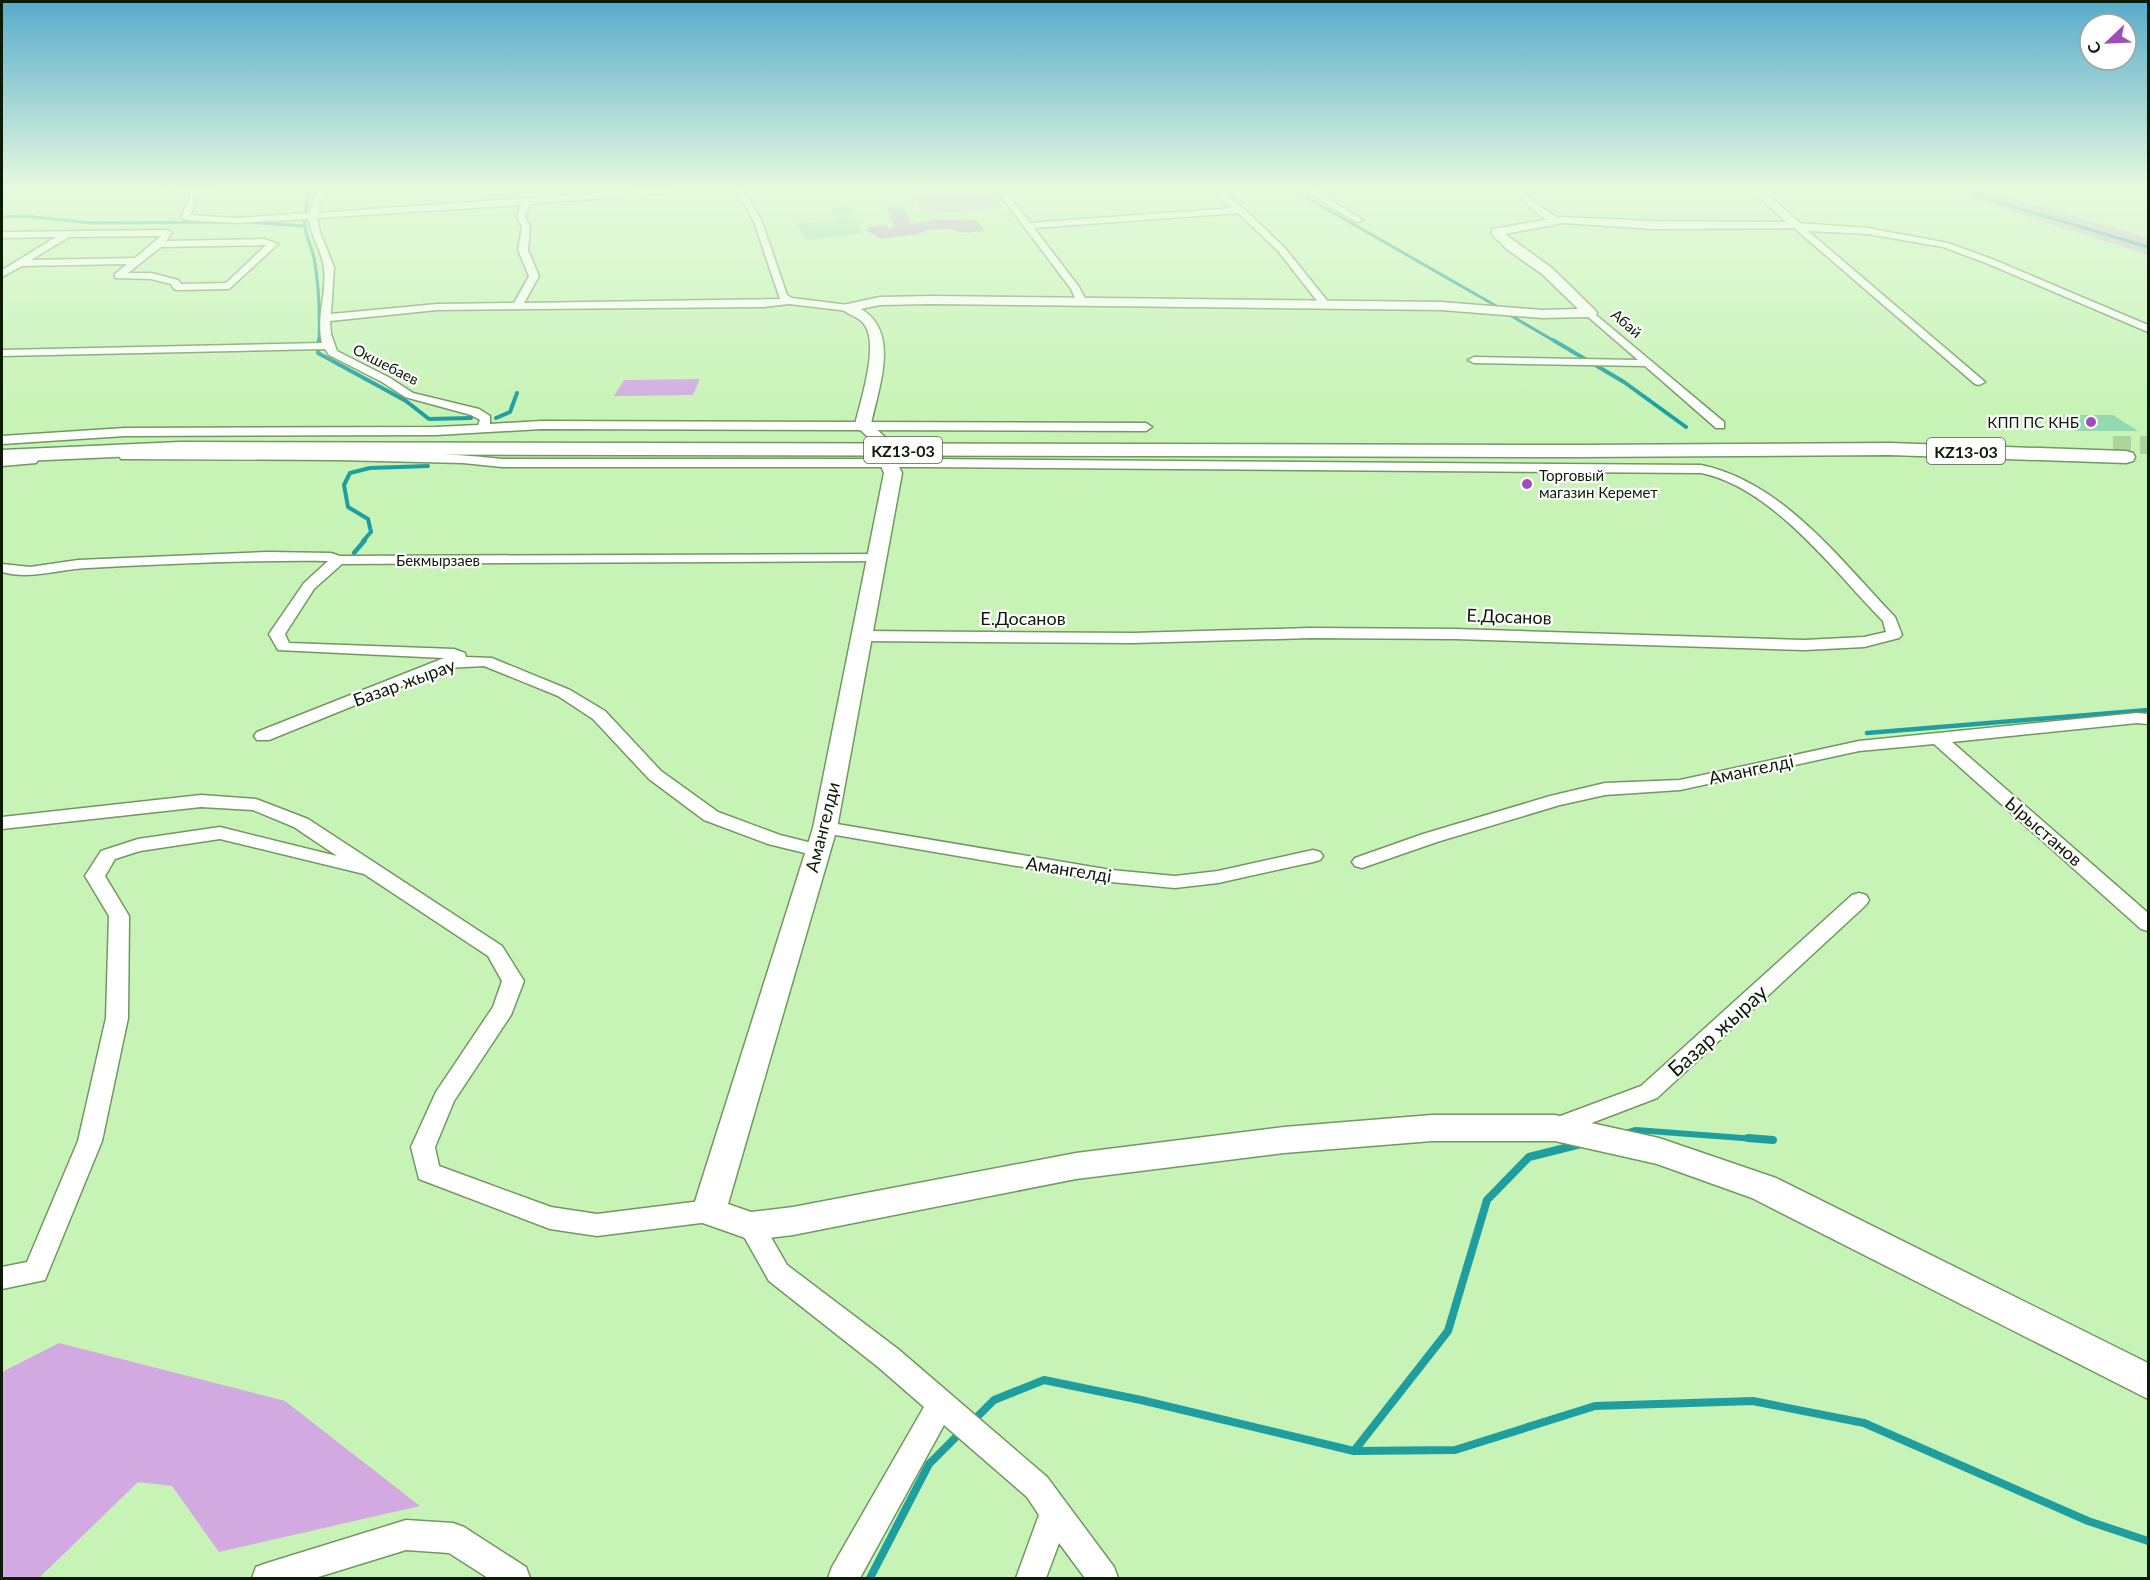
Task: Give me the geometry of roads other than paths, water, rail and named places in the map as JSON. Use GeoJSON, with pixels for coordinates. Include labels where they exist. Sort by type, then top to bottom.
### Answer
{"type":"FeatureCollection","features":[{"type":"Feature","properties":{"kind":"highway","name":"KZ13-03"},"geometry":{"type":"LineString","coordinates":[[2,447],[145,438],[879,444],[1800,446],[1979,451],[2120,451]]}},
{"type":"Feature","properties":{"kind":"highway","name":"KZ13-03"},"geometry":{"type":"LineString","coordinates":[[2,456],[180,448],[879,444]]}},
{"type":"Feature","properties":{"kind":"main road","name":"Абай"},"geometry":{"type":"LineString","coordinates":[[1533,262],[1547,271],[1590,313]]}},
{"type":"Feature","properties":{"kind":"main road"},"geometry":{"type":"LineString","coordinates":[[848,308],[870,302],[891,300],[1441,306],[1542,314],[1590,313]]}},
{"type":"Feature","properties":{"kind":"main road","name":"Амангелди"},"geometry":{"type":"LineString","coordinates":[[709,1212],[821,839],[893,473],[879,444],[876,333],[868,319],[848,308]]}},
{"type":"Feature","properties":{"kind":"main road"},"geometry":{"type":"LineString","coordinates":[[709,1212],[751,1226],[793,1221],[1076,1166],[1284,1140],[1432,1128],[1555,1128],[1659,1151],[1764,1188],[2148,1382]]}},
{"type":"Feature","properties":{"kind":"street"},"geometry":{"type":"LineString","coordinates":[[2,273],[20,263],[94,262]]}},
{"type":"Feature","properties":{"kind":"street"},"geometry":{"type":"LineString","coordinates":[[136,262],[118,276],[151,276],[175,282],[177,287],[229,286],[254,262]]}},
{"type":"Feature","properties":{"kind":"street","name":"Окшебаев"},"geometry":{"type":"LineString","coordinates":[[327,262],[329,266],[327,346],[333,353],[409,395],[475,412],[486,419],[483,429]]}},
{"type":"Feature","properties":{"kind":"street"},"geometry":{"type":"LineString","coordinates":[[518,305],[534,276],[528,262]]}},
{"type":"Feature","properties":{"kind":"street"},"geometry":{"type":"LineString","coordinates":[[771,262],[782,296],[789,301]]}},
{"type":"Feature","properties":{"kind":"street"},"geometry":{"type":"LineString","coordinates":[[1056,262],[1077,289],[1082,302]]}},
{"type":"Feature","properties":{"kind":"street"},"geometry":{"type":"LineString","coordinates":[[1291,262],[1325,304]]}},
{"type":"Feature","properties":{"kind":"street"},"geometry":{"type":"LineString","coordinates":[[1839,262],[1979,382]]}},
{"type":"Feature","properties":{"kind":"street"},"geometry":{"type":"LineString","coordinates":[[1991,262],[2148,329]]}},
{"type":"Feature","properties":{"kind":"street","name":"Окшебаев"},"geometry":{"type":"LineString","coordinates":[[326,318],[437,307],[518,305],[763,304],[789,301],[848,308]]}},
{"type":"Feature","properties":{"kind":"street","name":"Абай"},"geometry":{"type":"LineString","coordinates":[[1590,313],[1720,425]]}},
{"type":"Feature","properties":{"kind":"street"},"geometry":{"type":"LineString","coordinates":[[2,353],[327,346]]}},
{"type":"Feature","properties":{"kind":"street"},"geometry":{"type":"LineString","coordinates":[[1474,360],[1548,360],[1585,364],[1649,363]]}},
{"type":"Feature","properties":{"kind":"street"},"geometry":{"type":"LineString","coordinates":[[2,440],[125,432],[483,429],[541,425],[879,444]]}},
{"type":"Feature","properties":{"kind":"street"},"geometry":{"type":"LineString","coordinates":[[2,462],[70,457],[176,455],[439,458],[502,463],[879,444],[1146,427]]}},
{"type":"Feature","properties":{"kind":"street","name":"Е.Досанов"},"geometry":{"type":"LineString","coordinates":[[861,636],[1132,638],[1310,633],[1443,634],[1805,645],[1864,642],[1894,635],[1890,621],[1797,526],[1756,492],[1726,475],[1701,469],[879,444]]}},
{"type":"Feature","properties":{"kind":"street","name":"Бекмырзаев"},"geometry":{"type":"LineString","coordinates":[[2,568],[13,572],[69,565],[247,555],[331,557],[338,560],[878,557]]}},
{"type":"Feature","properties":{"kind":"street"},"geometry":{"type":"LineString","coordinates":[[338,560],[309,585],[278,634],[284,647],[454,654],[469,660]]}},
{"type":"Feature","properties":{"kind":"street","name":"Базар жырау"},"geometry":{"type":"LineString","coordinates":[[263,736],[446,663],[469,660],[486,661],[564,693],[599,715],[655,775],[711,816],[776,840],[821,839]]}},
{"type":"Feature","properties":{"kind":"street","name":"Амангелді"},"geometry":{"type":"LineString","coordinates":[[1362,862],[1430,838],[1533,807],[1605,789],[1680,785],[1859,746],[2137,718],[2148,719]]}},
{"type":"Feature","properties":{"kind":"street","name":"Ырыстанов"},"geometry":{"type":"LineString","coordinates":[[1939,739],[2148,924]]}},
{"type":"Feature","properties":{"kind":"street"},"geometry":{"type":"LineString","coordinates":[[2,823],[201,801],[256,805],[301,823],[495,951],[513,981],[503,1009],[444,1098],[423,1147],[428,1172],[550,1218],[597,1225],[709,1212]]}},
{"type":"Feature","properties":{"kind":"street"},"geometry":{"type":"LineString","coordinates":[[2,1278],[36,1272],[90,1141],[117,1018],[119,916],[95,876],[108,855],[138,845],[220,832],[374,871]]}},
{"type":"Feature","properties":{"kind":"street","name":"Амангелді"},"geometry":{"type":"LineString","coordinates":[[821,839],[1175,882],[1218,877],[1313,856]]}},
{"type":"Feature","properties":{"kind":"street","name":"Базар жырау"},"geometry":{"type":"LineString","coordinates":[[1555,1128],[1649,1092],[1859,900]]}},
{"type":"Feature","properties":{"kind":"street"},"geometry":{"type":"LineString","coordinates":[[751,1226],[778,1273],[888,1358],[1037,1488],[1103,1578]]}},
{"type":"Feature","properties":{"kind":"street"},"geometry":{"type":"LineString","coordinates":[[843,1578],[941,1404]]}},
{"type":"Feature","properties":{"kind":"street"},"geometry":{"type":"LineString","coordinates":[[1031,1578],[1055,1512]]}},
{"type":"Feature","properties":{"kind":"street"},"geometry":{"type":"LineString","coordinates":[[267,1578],[406,1535],[453,1538],[515,1578]]}},
{"type":"Feature","properties":{"kind":"waterway"},"geometry":{"type":"LineString","coordinates":[[315,262],[319,340]]}},
{"type":"Feature","properties":{"kind":"waterway"},"geometry":{"type":"LineString","coordinates":[[1419,262],[1498,307]]}},
{"type":"Feature","properties":{"kind":"waterway"},"geometry":{"type":"LineString","coordinates":[[1510,315],[1556,342]]}},
{"type":"Feature","properties":{"kind":"waterway"},"geometry":{"type":"LineString","coordinates":[[319,340],[318,353],[406,401],[429,419],[471,418]]}},
{"type":"Feature","properties":{"kind":"waterway"},"geometry":{"type":"LineString","coordinates":[[1553,340],[1624,382],[1686,427]]}},
{"type":"Feature","properties":{"kind":"waterway"},"geometry":{"type":"LineString","coordinates":[[496,418],[510,412],[517,393]]}},
{"type":"Feature","properties":{"kind":"waterway"},"geometry":{"type":"LineString","coordinates":[[363,541],[371,532],[368,519],[348,507],[344,485],[350,473],[370,468],[428,466]]}},
{"type":"Feature","properties":{"kind":"waterway"},"geometry":{"type":"LineString","coordinates":[[354,553],[365,540]]}},
{"type":"Feature","properties":{"kind":"waterway"},"geometry":{"type":"LineString","coordinates":[[1867,733],[2148,710]]}},
{"type":"Feature","properties":{"kind":"waterway"},"geometry":{"type":"LineString","coordinates":[[1625,1133],[1636,1130],[1769,1140]]}},
{"type":"Feature","properties":{"kind":"waterway"},"geometry":{"type":"LineString","coordinates":[[1748,1138],[1773,1140]]}},
{"type":"Feature","properties":{"kind":"waterway"},"geometry":{"type":"LineString","coordinates":[[1354,1451],[1448,1331],[1487,1200],[1529,1157],[1581,1144]]}},
{"type":"Feature","properties":{"kind":"waterway"},"geometry":{"type":"LineString","coordinates":[[973,1421],[994,1400],[1044,1380],[1141,1400],[1354,1451]]}},
{"type":"Feature","properties":{"kind":"waterway"},"geometry":{"type":"LineString","coordinates":[[1354,1451],[1455,1450],[1595,1406],[1753,1401],[1864,1423],[2088,1521],[2148,1541]]}},
{"type":"Feature","properties":{"kind":"waterway"},"geometry":{"type":"LineString","coordinates":[[870,1578],[929,1464],[962,1431]]}},
{"type":"Feature","properties":{"kind":"tunnel"},"geometry":{"type":"LineString","coordinates":[[2113,445],[2148,445]]}},
{"type":"Feature","properties":{"kind":"place","name":"КПП ПС КНБ"},"geometry":{"type":"Point","coordinates":[2091,422]}},
{"type":"Feature","properties":{"kind":"place","name":"Торговый магазин Керемет"},"geometry":{"type":"Point","coordinates":[1527,484]}}]}
